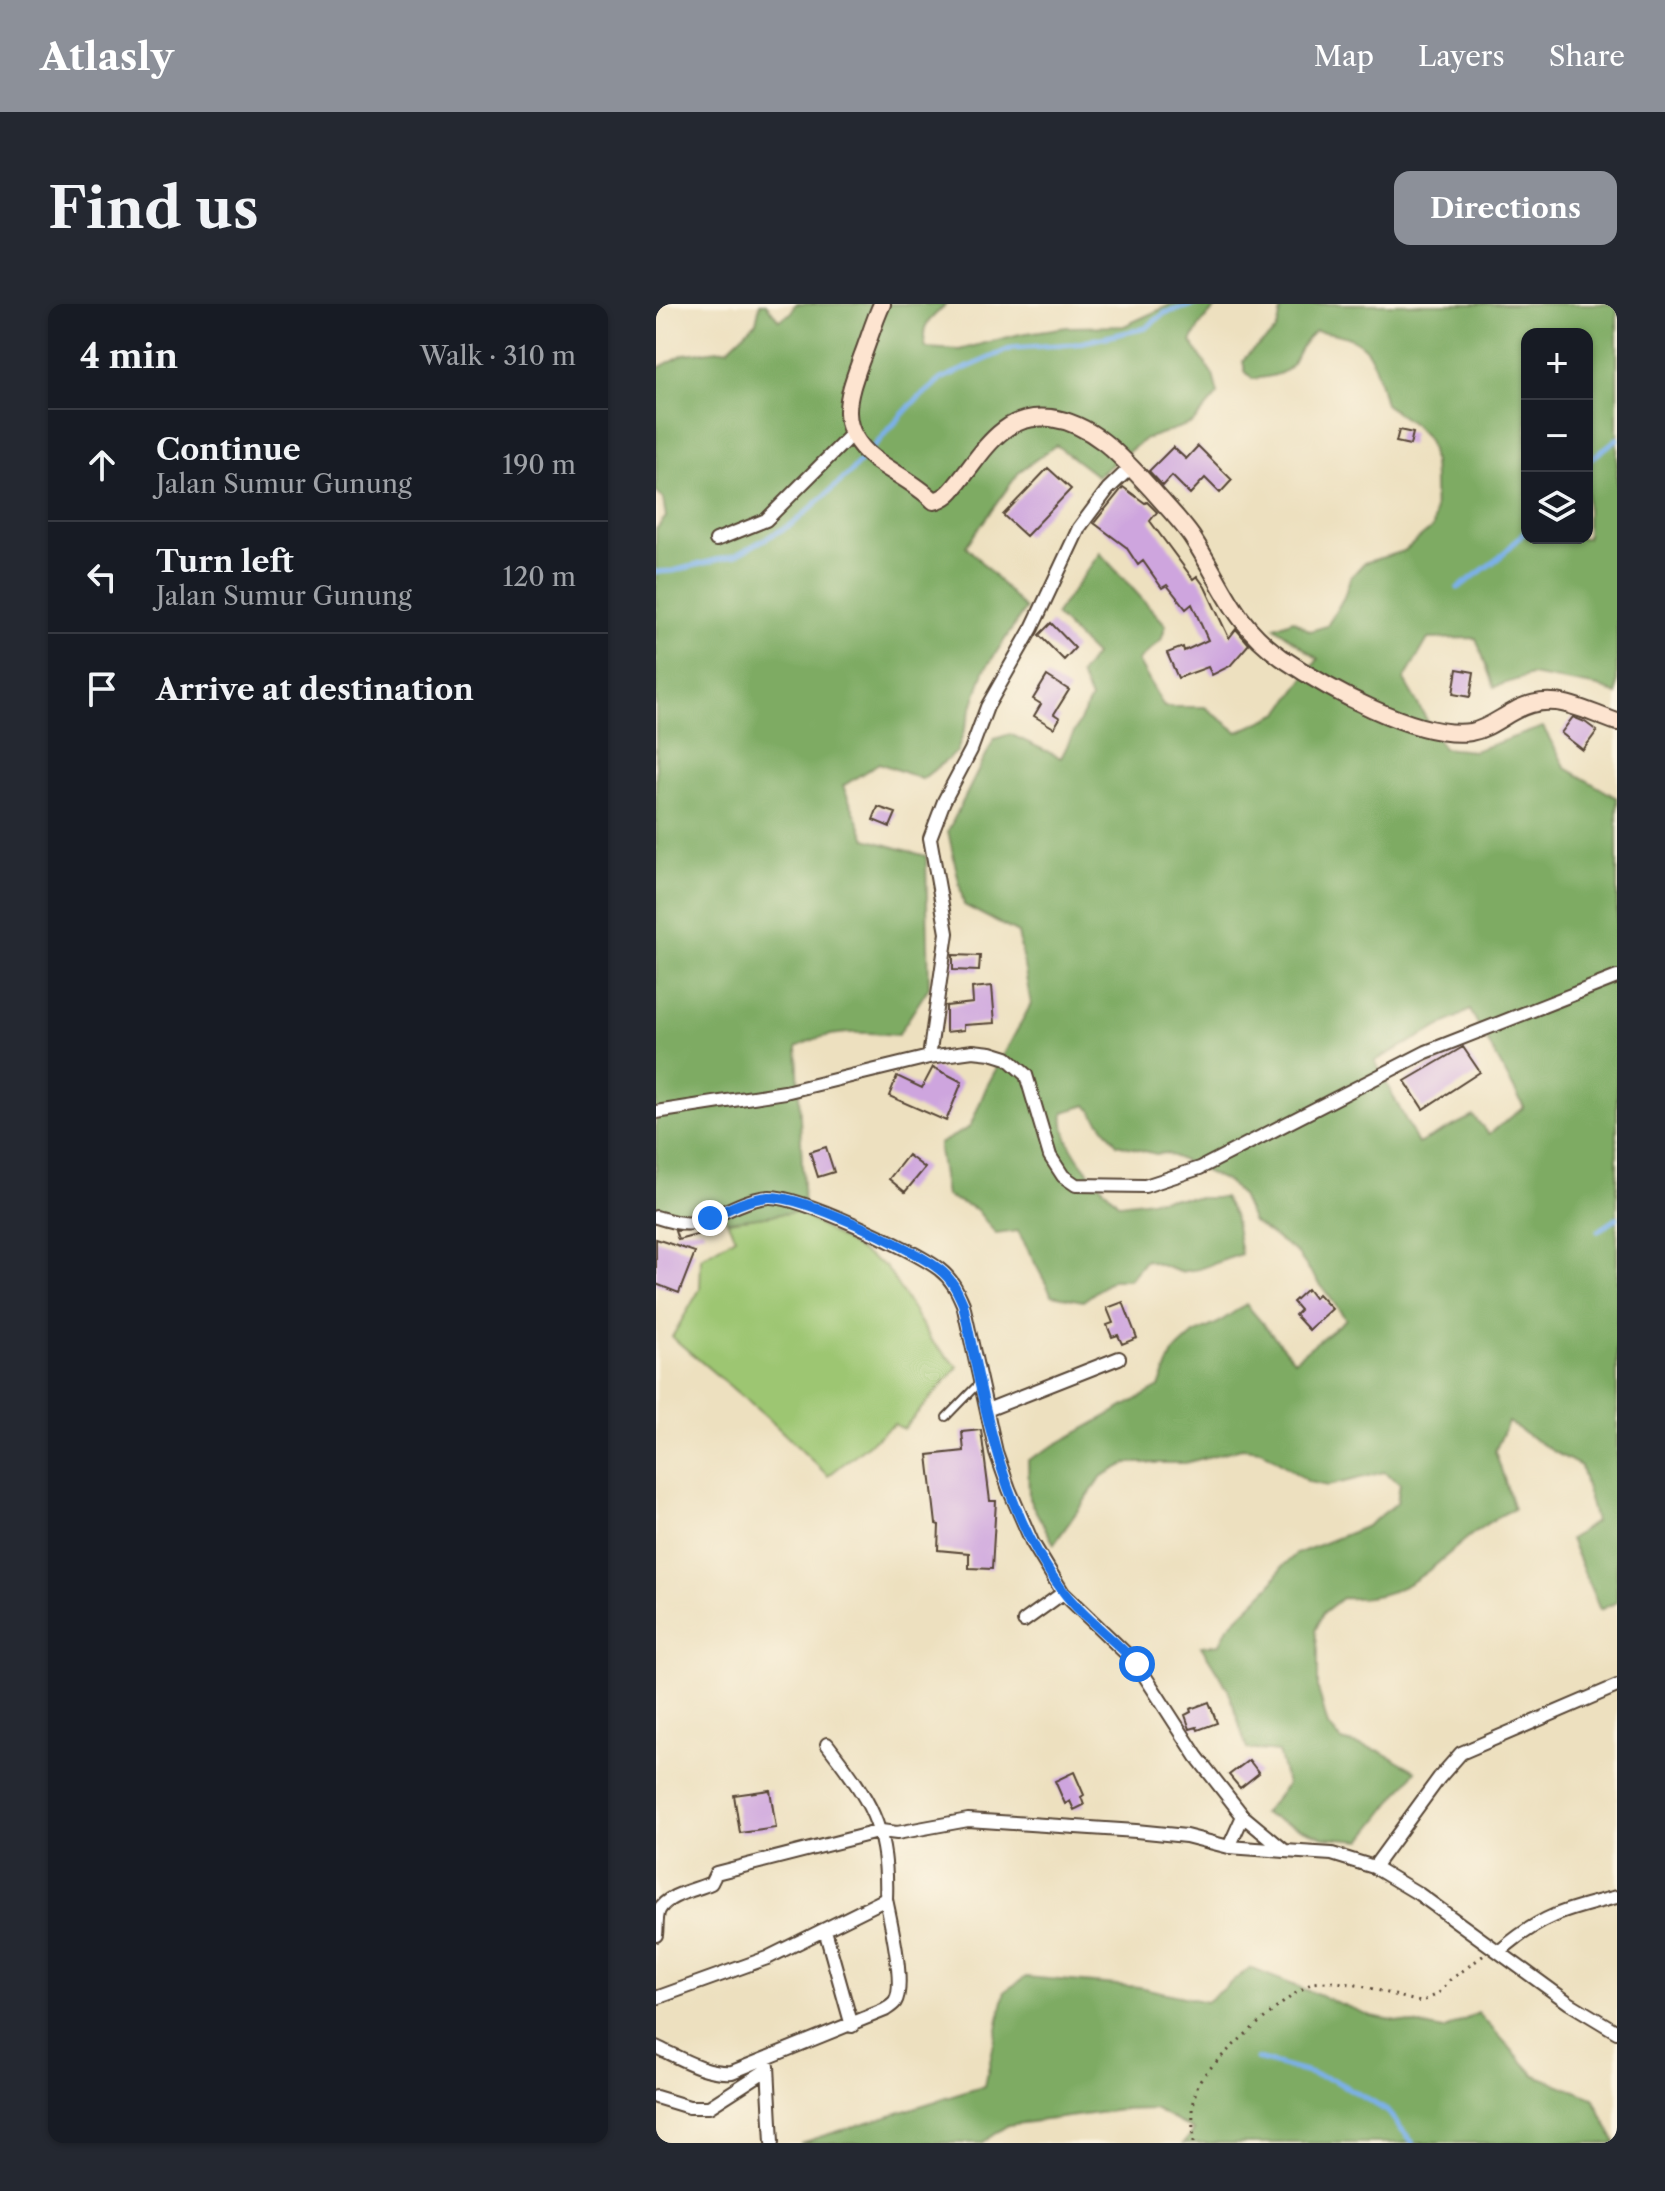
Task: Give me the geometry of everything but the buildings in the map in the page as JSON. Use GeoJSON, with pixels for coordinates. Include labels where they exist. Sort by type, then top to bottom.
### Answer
{"type":"FeatureCollection","features":[{"type":"Feature","properties":{"kind":"street"},"geometry":{"type":"LineString","coordinates":[[882,304],[849,394],[848,419],[852,434],[869,453],[915,483],[934,501],[942,499],[1007,426],[1029,419],[1053,419],[1086,431],[1108,445],[1131,467],[1192,536],[1225,598],[1246,626],[1281,657],[1356,702],[1433,730],[1453,733],[1488,727],[1519,708],[1547,699],[1617,722]]}},
{"type":"Feature","properties":{"kind":"street"},"geometry":{"type":"LineString","coordinates":[[716,540],[766,520],[852,434]]}},
{"type":"Feature","properties":{"kind":"street"},"geometry":{"type":"LineString","coordinates":[[929,1057],[947,933],[930,838],[944,801],[971,750],[987,707],[1032,628],[1079,528],[1108,489],[1131,467]]}},
{"type":"Feature","properties":{"kind":"street"},"geometry":{"type":"LineString","coordinates":[[656,1112],[785,1092],[929,1057],[973,1051],[1007,1058],[1026,1075],[1050,1156],[1063,1176],[1076,1185],[1145,1186],[1200,1168],[1426,1052],[1617,977]]}},
{"type":"Feature","properties":{"kind":"street"},"geometry":{"type":"LineString","coordinates":[[656,1217],[690,1223],[745,1202],[769,1197],[803,1203],[883,1238],[938,1268],[954,1283],[963,1304],[1009,1489],[1032,1542],[1063,1593],[1137,1664],[1197,1757],[1243,1816],[1285,1851]]}},
{"type":"Feature","properties":{"kind":"street"},"geometry":{"type":"LineString","coordinates":[[987,1410],[1119,1358]]}},
{"type":"Feature","properties":{"kind":"street"},"geometry":{"type":"LineString","coordinates":[[1024,1621],[1063,1593]]}},
{"type":"Feature","properties":{"kind":"street"},"geometry":{"type":"LineString","coordinates":[[1374,1867],[1461,1753],[1617,1686]]}},
{"type":"Feature","properties":{"kind":"street"},"geometry":{"type":"LineString","coordinates":[[656,2097],[689,2107],[709,2107],[768,2064],[894,2004],[898,1994],[896,1951],[886,1899],[881,1831],[863,1791],[827,1744]]}},
{"type":"Feature","properties":{"kind":"street"},"geometry":{"type":"LineString","coordinates":[[1229,1847],[1243,1816]]}},
{"type":"Feature","properties":{"kind":"street"},"geometry":{"type":"LineString","coordinates":[[656,1935],[658,1911],[662,1906],[677,1896],[711,1883],[716,1873],[881,1831],[897,1833],[968,1820],[1186,1836],[1229,1847],[1332,1854],[1374,1867],[1419,1894],[1569,2003],[1617,2032]]}},
{"type":"Feature","properties":{"kind":"street"},"geometry":{"type":"LineString","coordinates":[[1495,1948],[1550,1915],[1617,1897]]}},
{"type":"Feature","properties":{"kind":"street"},"geometry":{"type":"LineString","coordinates":[[656,1998],[767,1958],[886,1899]]}},
{"type":"Feature","properties":{"kind":"street"},"geometry":{"type":"LineString","coordinates":[[825,1930],[852,2026]]}},
{"type":"Feature","properties":{"kind":"street"},"geometry":{"type":"LineString","coordinates":[[656,2047],[719,2073],[768,2064]]}},
{"type":"Feature","properties":{"kind":"street"},"geometry":{"type":"LineString","coordinates":[[768,2064],[772,2143]]}},
{"type":"Feature","properties":{"kind":"lane"},"geometry":{"type":"LineString","coordinates":[[946,1417],[980,1382]]}},
{"type":"Feature","properties":{"kind":"path"},"geometry":{"type":"LineString","coordinates":[[1193,2143],[1194,2104],[1200,2081],[1271,2012],[1309,1984],[1343,1981],[1421,2002],[1438,1994],[1450,1980],[1495,1948]]}},
{"type":"Feature","properties":{"kind":"green space"},"geometry":{"type":"Polygon","coordinates":[[[760,304],[766,304],[779,320],[791,313],[795,304],[947,304],[925,328],[926,348],[959,350],[1020,334],[1067,327],[1124,326],[1172,304],[1213,304],[1217,306],[1200,325],[1191,342],[1213,375],[1218,394],[1193,423],[1145,439],[1097,476],[1056,445],[1020,471],[966,546],[1025,609],[984,671],[957,752],[922,779],[879,763],[843,786],[866,839],[926,856],[929,987],[898,1035],[834,1035],[797,1047],[804,1211],[727,1221],[718,1205],[671,1212],[656,1207],[656,529],[666,517],[663,499],[656,491],[656,369],[684,354],[728,349],[756,322],[760,304]]]}},
{"type":"Feature","properties":{"kind":"green space"},"geometry":{"type":"Polygon","coordinates":[[[1282,304],[1617,304],[1617,695],[1599,687],[1531,675],[1494,687],[1476,638],[1428,639],[1404,680],[1443,748],[1474,751],[1543,727],[1566,768],[1617,798],[1617,1602],[1600,1610],[1570,1539],[1595,1522],[1581,1466],[1508,1422],[1495,1451],[1514,1509],[1491,1521],[1415,1580],[1394,1591],[1370,1597],[1342,1598],[1323,1613],[1315,1631],[1318,1689],[1328,1726],[1342,1741],[1380,1751],[1416,1771],[1362,1840],[1324,1837],[1263,1814],[1287,1785],[1278,1752],[1247,1749],[1228,1689],[1201,1646],[1220,1644],[1228,1627],[1271,1585],[1282,1567],[1296,1554],[1367,1526],[1397,1503],[1400,1483],[1384,1472],[1328,1486],[1309,1482],[1261,1450],[1242,1448],[1185,1463],[1127,1463],[1102,1476],[1054,1544],[1029,1499],[1028,1460],[1159,1387],[1173,1353],[1194,1334],[1218,1323],[1246,1304],[1294,1360],[1346,1319],[1296,1252],[1253,1222],[1241,1196],[1228,1182],[1166,1153],[1156,1154],[1117,1144],[1087,1105],[1064,1112],[1067,1138],[1090,1174],[1119,1204],[1168,1198],[1224,1198],[1234,1215],[1241,1254],[1199,1269],[1180,1272],[1146,1260],[1129,1280],[1112,1280],[1083,1301],[1052,1295],[1018,1231],[996,1234],[976,1209],[946,1196],[939,1149],[939,1144],[970,1127],[986,1088],[1031,1004],[1018,933],[964,905],[948,831],[994,739],[1010,734],[1061,758],[1091,699],[1080,675],[1095,655],[1055,615],[1100,553],[1166,625],[1161,640],[1138,661],[1164,707],[1205,707],[1238,732],[1280,713],[1318,659],[1275,627],[1293,620],[1310,631],[1327,626],[1344,597],[1350,578],[1364,563],[1404,551],[1433,527],[1433,466],[1429,443],[1418,429],[1385,404],[1372,361],[1359,343],[1315,331],[1293,363],[1281,373],[1252,379],[1245,371],[1243,361],[1276,330],[1282,304]],[[1470,1010],[1375,1061],[1418,1144],[1473,1116],[1489,1134],[1524,1107],[1470,1010]]]}},
{"type":"Feature","properties":{"kind":"green space"},"geometry":{"type":"Polygon","coordinates":[[[804,1211],[804,1216],[886,1267],[932,1341],[958,1367],[903,1429],[894,1424],[828,1476],[771,1421],[672,1337],[700,1289],[701,1258],[735,1237],[727,1221],[804,1211]]]}},
{"type":"Feature","properties":{"kind":"green space"},"geometry":{"type":"Polygon","coordinates":[[[1250,1968],[1371,2016],[1444,2030],[1478,2013],[1535,2075],[1593,2098],[1616,2143],[1184,2143],[1194,2130],[1154,2109],[1121,2110],[1008,2125],[981,2143],[800,2143],[985,2086],[1005,1991],[1026,1977],[1139,1987],[1206,2002],[1250,1968]]]}},
{"type":"Feature","properties":{"kind":"waterway"},"geometry":{"type":"LineString","coordinates":[[656,572],[673,571],[736,555],[794,523],[849,474],[911,405],[941,379],[1012,348],[1075,344],[1146,328],[1165,313],[1196,304]]}},
{"type":"Feature","properties":{"kind":"waterway"},"geometry":{"type":"LineString","coordinates":[[1593,457],[1617,439]]}},
{"type":"Feature","properties":{"kind":"waterway"},"geometry":{"type":"LineString","coordinates":[[1458,588],[1500,557],[1521,536]]}},
{"type":"Feature","properties":{"kind":"waterway"},"geometry":{"type":"LineString","coordinates":[[1598,1231],[1617,1218]]}},
{"type":"Feature","properties":{"kind":"waterway"},"geometry":{"type":"LineString","coordinates":[[1257,2059],[1334,2080],[1387,2111],[1413,2143]]}},
{"type":"Feature","properties":{"kind":"route"},"geometry":{"type":"LineString","coordinates":[[710,1218],[745,1202],[769,1197],[803,1203],[883,1238],[938,1268],[954,1283],[963,1304],[996,1452],[1032,1542],[1063,1593],[1137,1664]]}}]}
